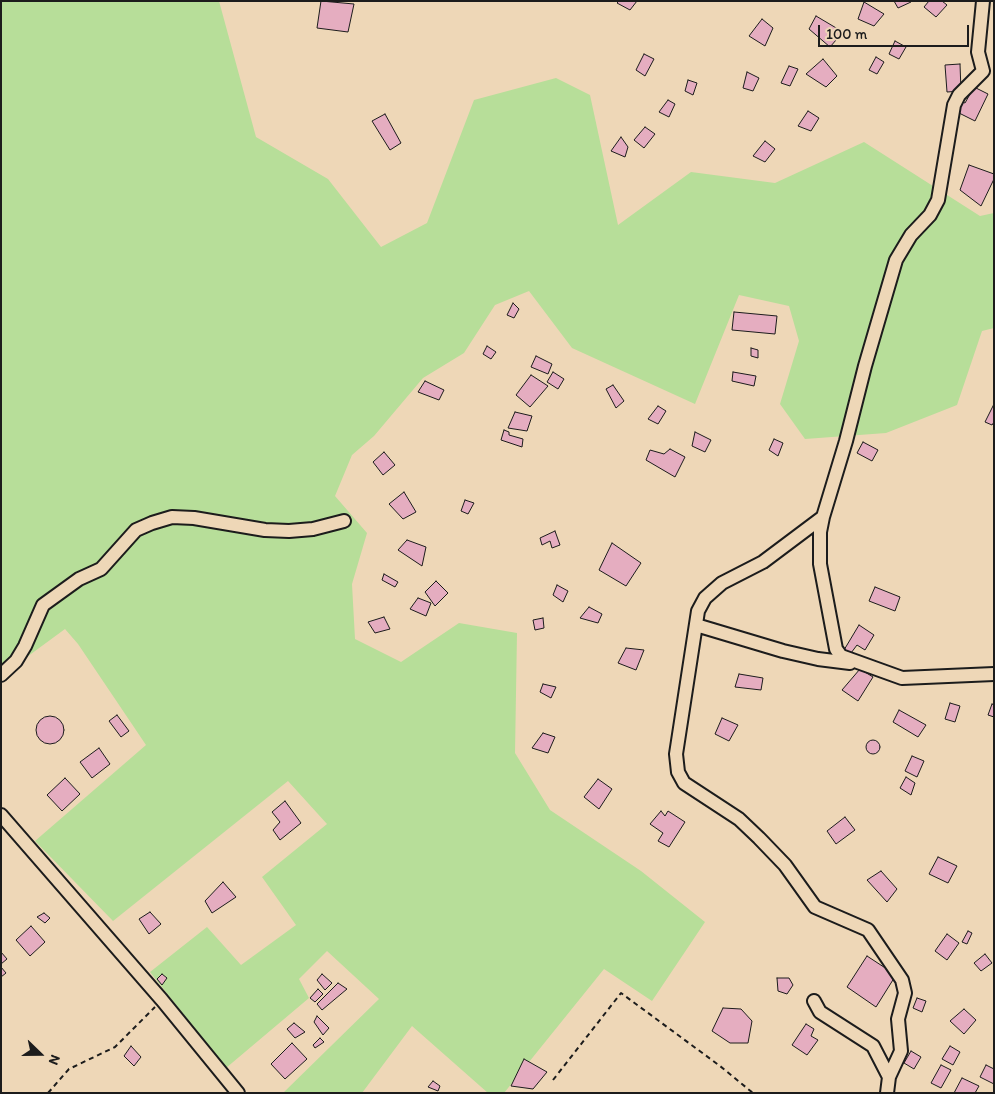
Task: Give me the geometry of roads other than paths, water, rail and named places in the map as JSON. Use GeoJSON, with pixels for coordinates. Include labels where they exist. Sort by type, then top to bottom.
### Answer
{"type":"FeatureCollection","features":[{"type":"Feature","properties":{"kind":"street"},"geometry":{"type":"LineString","coordinates":[[983,1],[978,52],[983,71],[958,95],[954,105],[938,200],[930,215],[910,235],[896,260],[823,517],[820,532],[820,564],[836,649],[841,656],[858,664],[902,678],[994,674]]}},
{"type":"Feature","properties":{"kind":"street"},"geometry":{"type":"LineString","coordinates":[[1,675],[16,661],[25,646],[43,604],[79,579],[101,570],[136,530],[172,517],[194,518],[265,530],[288,531],[312,529],[344,520]]}},
{"type":"Feature","properties":{"kind":"street"},"geometry":{"type":"LineString","coordinates":[[823,517],[763,562],[722,583],[705,598],[698,610],[676,754],[678,772],[684,783],[739,819],[785,865],[815,907],[868,930],[902,980],[905,993],[898,1019],[901,1051],[889,1077],[887,1093]]}},
{"type":"Feature","properties":{"kind":"street"},"geometry":{"type":"LineString","coordinates":[[696,625],[792,653],[818,659],[858,664]]}},
{"type":"Feature","properties":{"kind":"street"},"geometry":{"type":"LineString","coordinates":[[1,815],[162,1000],[238,1093]]}},
{"type":"Feature","properties":{"kind":"street"},"geometry":{"type":"LineString","coordinates":[[814,1001],[820,1012],[873,1046],[889,1077]]}}]}
